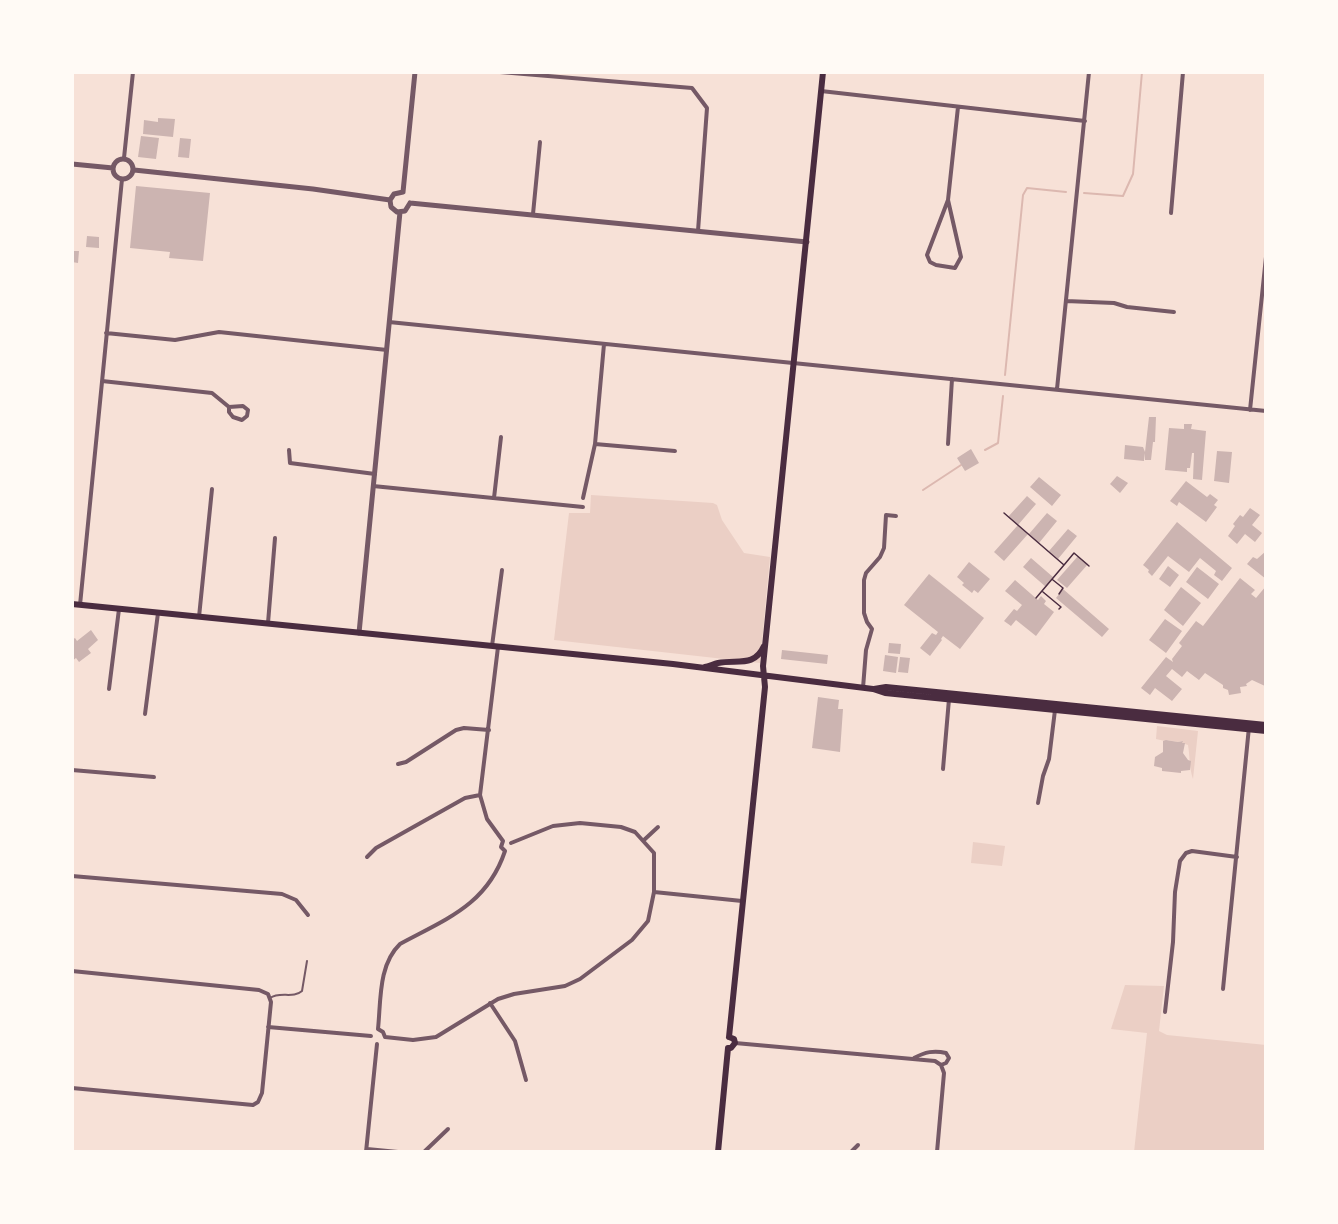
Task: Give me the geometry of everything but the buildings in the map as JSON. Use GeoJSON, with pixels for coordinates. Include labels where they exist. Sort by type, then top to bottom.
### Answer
{"type":"FeatureCollection","features":[{"type":"Feature","properties":{"kind":"main road"},"geometry":{"type":"LineString","coordinates":[[718,1152],[728,1048],[724,1042],[729,1037],[764,676],[763,666],[823,72]]}},
{"type":"Feature","properties":{"kind":"main road"},"geometry":{"type":"LineString","coordinates":[[72,604],[702,668],[873,689],[885,693],[1055,706]]}},
{"type":"Feature","properties":{"kind":"main road"},"geometry":{"type":"LineString","coordinates":[[702,668],[719,663],[749,662],[756,657],[766,643]]}},
{"type":"Feature","properties":{"kind":"main road"},"geometry":{"type":"LineString","coordinates":[[873,689],[886,687],[1249,726],[1266,725]]}},
{"type":"Feature","properties":{"kind":"main road"},"geometry":{"type":"LineString","coordinates":[[1249,726],[1266,731]]}},
{"type":"Feature","properties":{"kind":"main road"},"geometry":{"type":"LineString","coordinates":[[728,1048],[733,1047],[735,1043],[734,1039],[729,1037]]}},
{"type":"Feature","properties":{"kind":"street"},"geometry":{"type":"LineString","coordinates":[[124,159],[133,72]]}},
{"type":"Feature","properties":{"kind":"street"},"geometry":{"type":"LineString","coordinates":[[403,192],[414,72]]}},
{"type":"Feature","properties":{"kind":"street"},"geometry":{"type":"LineString","coordinates":[[500,72],[692,88],[707,108],[698,231]]}},
{"type":"Feature","properties":{"kind":"street"},"geometry":{"type":"LineString","coordinates":[[1057,389],[1089,72]]}},
{"type":"Feature","properties":{"kind":"street"},"geometry":{"type":"LineString","coordinates":[[1171,213],[1183,72]]}},
{"type":"Feature","properties":{"kind":"street"},"geometry":{"type":"LineString","coordinates":[[821,91],[1085,121]]}},
{"type":"Feature","properties":{"kind":"street"},"geometry":{"type":"LineString","coordinates":[[948,201],[961,257],[955,268],[936,265],[930,262],[927,255],[948,201],[958,107]]}},
{"type":"Feature","properties":{"kind":"street"},"geometry":{"type":"LineString","coordinates":[[532,214],[540,142]]}},
{"type":"Feature","properties":{"kind":"street"},"geometry":{"type":"LineString","coordinates":[[124,159],[132,163],[134,170],[128,178],[122,179],[116,177],[113,168],[115,162],[124,159]]}},
{"type":"Feature","properties":{"kind":"street"},"geometry":{"type":"LineString","coordinates":[[72,164],[113,168]]}},
{"type":"Feature","properties":{"kind":"street"},"geometry":{"type":"LineString","coordinates":[[134,170],[313,189],[390,200]]}},
{"type":"Feature","properties":{"kind":"street"},"geometry":{"type":"LineString","coordinates":[[80,605],[122,179]]}},
{"type":"Feature","properties":{"kind":"street"},"geometry":{"type":"LineString","coordinates":[[390,200],[394,194],[403,192]]}},
{"type":"Feature","properties":{"kind":"street"},"geometry":{"type":"LineString","coordinates":[[390,200],[393,209],[400,212],[407,209],[410,203],[408,196],[403,192]]}},
{"type":"Feature","properties":{"kind":"street"},"geometry":{"type":"LineString","coordinates":[[410,203],[807,242]]}},
{"type":"Feature","properties":{"kind":"street"},"geometry":{"type":"LineString","coordinates":[[360,633],[400,212]]}},
{"type":"Feature","properties":{"kind":"street"},"geometry":{"type":"LineString","coordinates":[[1250,410],[1266,257]]}},
{"type":"Feature","properties":{"kind":"street"},"geometry":{"type":"LineString","coordinates":[[1066,301],[1114,303],[1126,307],[1174,312]]}},
{"type":"Feature","properties":{"kind":"street"},"geometry":{"type":"LineString","coordinates":[[390,322],[1266,411]]}},
{"type":"Feature","properties":{"kind":"street"},"geometry":{"type":"LineString","coordinates":[[106,333],[175,340],[219,332],[387,350]]}},
{"type":"Feature","properties":{"kind":"street"},"geometry":{"type":"LineString","coordinates":[[583,498],[595,444],[604,344]]}},
{"type":"Feature","properties":{"kind":"street"},"geometry":{"type":"LineString","coordinates":[[948,444],[952,379]]}},
{"type":"Feature","properties":{"kind":"street"},"geometry":{"type":"LineString","coordinates":[[102,381],[212,393],[229,407],[229,412],[237,420],[244,420],[247,416],[248,410],[243,406],[229,407]]}},
{"type":"Feature","properties":{"kind":"street"},"geometry":{"type":"LineString","coordinates":[[494,498],[501,437]]}},
{"type":"Feature","properties":{"kind":"street"},"geometry":{"type":"LineString","coordinates":[[595,444],[675,451]]}},
{"type":"Feature","properties":{"kind":"street"},"geometry":{"type":"LineString","coordinates":[[289,450],[290,463],[375,474]]}},
{"type":"Feature","properties":{"kind":"street"},"geometry":{"type":"LineString","coordinates":[[373,486],[583,507]]}},
{"type":"Feature","properties":{"kind":"street"},"geometry":{"type":"LineString","coordinates":[[199,617],[212,489]]}},
{"type":"Feature","properties":{"kind":"street"},"geometry":{"type":"LineString","coordinates":[[862,688],[866,650],[872,629],[864,613],[865,577],[884,548],[886,515],[896,516]]}},
{"type":"Feature","properties":{"kind":"street"},"geometry":{"type":"LineString","coordinates":[[268,623],[275,538]]}},
{"type":"Feature","properties":{"kind":"street"},"geometry":{"type":"LineString","coordinates":[[501,570],[489,730],[480,795],[487,819],[503,841]]}},
{"type":"Feature","properties":{"kind":"street"},"geometry":{"type":"LineString","coordinates":[[109,689],[119,609]]}},
{"type":"Feature","properties":{"kind":"street"},"geometry":{"type":"LineString","coordinates":[[145,714],[158,613]]}},
{"type":"Feature","properties":{"kind":"street"},"geometry":{"type":"LineString","coordinates":[[943,769],[950,699]]}},
{"type":"Feature","properties":{"kind":"street"},"geometry":{"type":"LineString","coordinates":[[1038,803],[1043,776],[1050,759],[1055,706]]}},
{"type":"Feature","properties":{"kind":"street"},"geometry":{"type":"LineString","coordinates":[[1223,989],[1249,726]]}},
{"type":"Feature","properties":{"kind":"street"},"geometry":{"type":"LineString","coordinates":[[398,764],[406,762],[456,730],[465,728],[489,730]]}},
{"type":"Feature","properties":{"kind":"street"},"geometry":{"type":"LineString","coordinates":[[72,770],[154,777]]}},
{"type":"Feature","properties":{"kind":"street"},"geometry":{"type":"LineString","coordinates":[[367,857],[376,848],[465,798],[480,795]]}},
{"type":"Feature","properties":{"kind":"street"},"geometry":{"type":"LineString","coordinates":[[385,1037],[413,1040],[436,1037],[490,1003],[514,994],[565,986],[580,979],[632,940],[648,921],[654,892],[654,853],[635,832],[621,827],[572,823],[553,825],[511,843]]}},
{"type":"Feature","properties":{"kind":"street"},"geometry":{"type":"LineString","coordinates":[[644,840],[658,827]]}},
{"type":"Feature","properties":{"kind":"street"},"geometry":{"type":"LineString","coordinates":[[503,841],[507,840],[511,843]]}},
{"type":"Feature","properties":{"kind":"street"},"geometry":{"type":"LineString","coordinates":[[503,841],[501,847],[505,851]]}},
{"type":"Feature","properties":{"kind":"street"},"geometry":{"type":"LineString","coordinates":[[378,1029],[384,969],[393,951],[400,944],[471,904],[495,871],[505,851],[511,848],[511,843]]}},
{"type":"Feature","properties":{"kind":"street"},"geometry":{"type":"LineString","coordinates":[[1165,1012],[1173,942],[1175,892],[1181,858],[1192,851],[1237,857]]}},
{"type":"Feature","properties":{"kind":"street"},"geometry":{"type":"LineString","coordinates":[[72,876],[288,895],[296,900],[308,915]]}},
{"type":"Feature","properties":{"kind":"street"},"geometry":{"type":"LineString","coordinates":[[654,892],[742,900]]}},
{"type":"Feature","properties":{"kind":"street"},"geometry":{"type":"LineString","coordinates":[[72,971],[259,990],[269,996],[262,1093],[258,1102],[253,1105],[72,1088]]}},
{"type":"Feature","properties":{"kind":"street"},"geometry":{"type":"LineString","coordinates":[[490,1003],[515,1041],[526,1080]]}},
{"type":"Feature","properties":{"kind":"street"},"geometry":{"type":"LineString","coordinates":[[268,1027],[371,1036]]}},
{"type":"Feature","properties":{"kind":"street"},"geometry":{"type":"LineString","coordinates":[[377,1044],[372,1041],[371,1036],[372,1032],[378,1029]]}},
{"type":"Feature","properties":{"kind":"street"},"geometry":{"type":"LineString","coordinates":[[378,1029],[385,1037]]}},
{"type":"Feature","properties":{"kind":"street"},"geometry":{"type":"LineString","coordinates":[[377,1044],[385,1037]]}},
{"type":"Feature","properties":{"kind":"street"},"geometry":{"type":"LineString","coordinates":[[735,1043],[935,1061],[941,1065],[944,1073],[937,1152]]}},
{"type":"Feature","properties":{"kind":"street"},"geometry":{"type":"LineString","coordinates":[[377,1044],[366,1151],[398,1152]]}},
{"type":"Feature","properties":{"kind":"street"},"geometry":{"type":"LineString","coordinates":[[913,1059],[929,1052],[946,1053],[949,1058],[946,1064],[941,1065]]}},
{"type":"Feature","properties":{"kind":"street"},"geometry":{"type":"LineString","coordinates":[[424,1152],[448,1129]]}},
{"type":"Feature","properties":{"kind":"street"},"geometry":{"type":"LineString","coordinates":[[851,1152],[858,1145]]}},
{"type":"Feature","properties":{"kind":"lane"},"geometry":{"type":"LineString","coordinates":[[269,996],[296,995],[302,991],[307,961]]}},
{"type":"Feature","properties":{"kind":"path"},"geometry":{"type":"LineString","coordinates":[[1004,513],[1064,565]]}},
{"type":"Feature","properties":{"kind":"path"},"geometry":{"type":"LineString","coordinates":[[1036,598],[1074,553],[1089,566]]}},
{"type":"Feature","properties":{"kind":"path"},"geometry":{"type":"LineString","coordinates":[[1052,579],[1063,588],[1059,594]]}},
{"type":"Feature","properties":{"kind":"path"},"geometry":{"type":"LineString","coordinates":[[1042,591],[1060,607],[1059,609]]}},
{"type":"Feature","properties":{"kind":"shaded area"},"geometry":{"type":"Polygon","coordinates":[[[591,495],[713,503],[717,505],[722,520],[744,553],[770,557],[760,663],[554,640],[569,513],[590,513],[591,495]]]}},
{"type":"Feature","properties":{"kind":"shaded area"},"geometry":{"type":"Polygon","coordinates":[[[1157,726],[1198,731],[1193,779],[1188,745],[1182,741],[1156,739],[1157,726]]]}},
{"type":"Feature","properties":{"kind":"shaded area"},"geometry":{"type":"Polygon","coordinates":[[[973,842],[1005,846],[1002,866],[971,863],[973,842]]]}},
{"type":"Feature","properties":{"kind":"shaded area"},"geometry":{"type":"Polygon","coordinates":[[[1125,985],[1164,986],[1159,1031],[1167,1035],[1266,1045],[1266,1152],[1134,1152],[1147,1033],[1111,1029],[1125,985]]]}},
{"type":"Feature","properties":{"kind":"waterway"},"geometry":{"type":"LineString","coordinates":[[1084,193],[1123,196],[1133,174],[1142,72]]}},
{"type":"Feature","properties":{"kind":"waterway"},"geometry":{"type":"LineString","coordinates":[[1005,375],[1023,195],[1027,188],[1066,192]]}},
{"type":"Feature","properties":{"kind":"waterway"},"geometry":{"type":"LineString","coordinates":[[985,450],[998,443],[1003,396]]}},
{"type":"Feature","properties":{"kind":"waterway"},"geometry":{"type":"LineString","coordinates":[[923,490],[961,465]]}}]}
